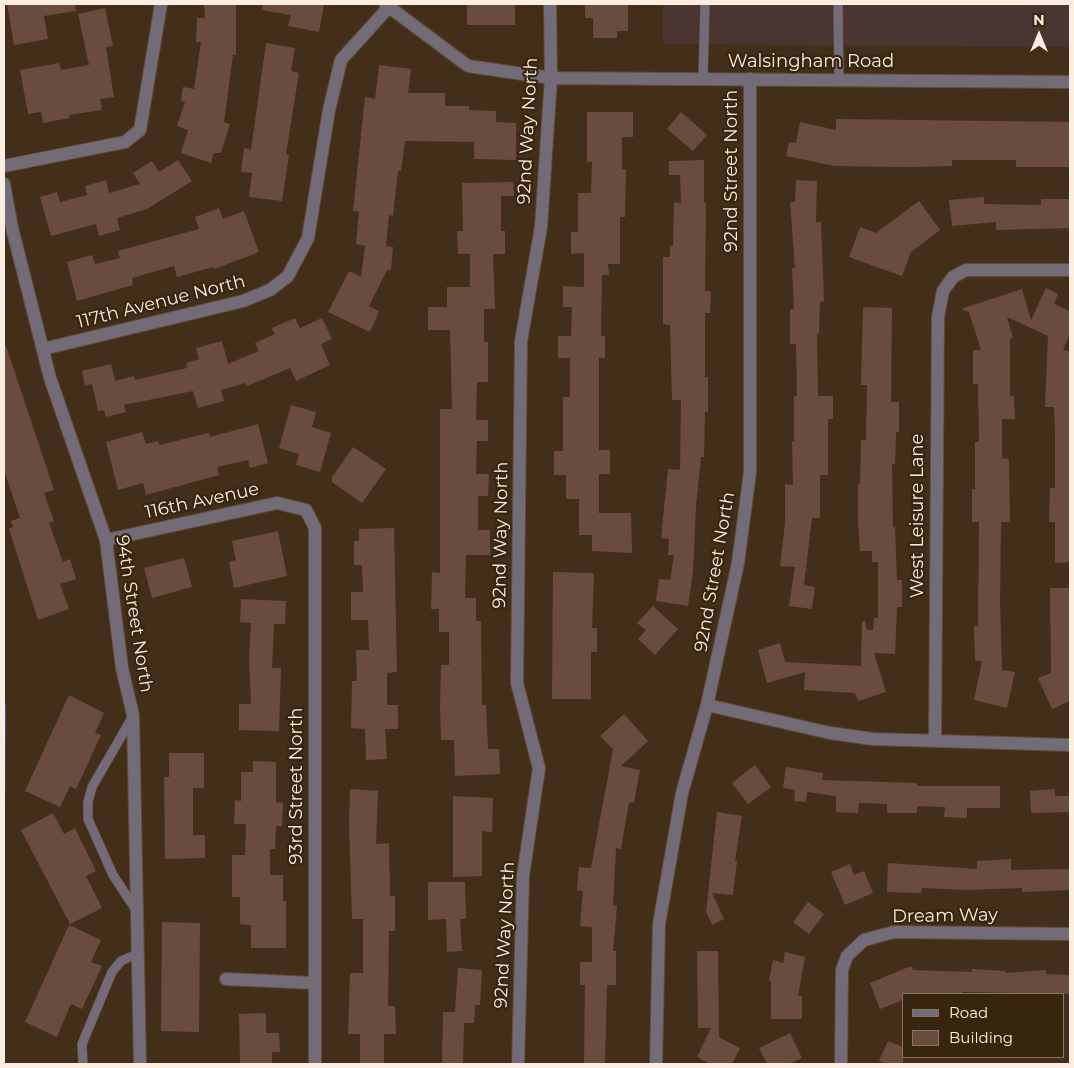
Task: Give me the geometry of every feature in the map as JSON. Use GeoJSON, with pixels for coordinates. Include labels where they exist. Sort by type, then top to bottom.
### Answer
{"type":"FeatureCollection","features":[{"type":"Feature","properties":{"kind":"street"},"geometry":{"type":"LineString","coordinates":[[4,166],[125,142],[140,130],[161,4]]}},
{"type":"Feature","properties":{"kind":"street","name":"92nd Way North"},"geometry":{"type":"LineString","coordinates":[[518,1064],[523,876],[539,768],[517,682],[521,341],[540,227],[551,78],[550,4]]}},
{"type":"Feature","properties":{"kind":"street","name":"Walsingham Road"},"geometry":{"type":"LineString","coordinates":[[386,6],[468,66],[551,78],[1070,82]]}},
{"type":"Feature","properties":{"kind":"street","name":"117th Avenue North"},"geometry":{"type":"LineString","coordinates":[[43,349],[243,301],[270,290],[288,276],[308,238],[329,110],[341,60],[386,6]]}},
{"type":"Feature","properties":{"kind":"street","name":"92nd Street North"},"geometry":{"type":"LineString","coordinates":[[656,1064],[659,924],[682,793],[707,705],[738,563],[750,472],[750,79]]}},
{"type":"Feature","properties":{"kind":"street","name":"94th Street North"},"geometry":{"type":"LineString","coordinates":[[4,184],[12,228],[50,378],[106,540],[122,668],[133,715],[140,1064]]}},
{"type":"Feature","properties":{"kind":"street","name":"West Leisure Lane"},"geometry":{"type":"LineString","coordinates":[[935,741],[938,317],[942,291],[953,277],[966,270],[1070,270]]}},
{"type":"Feature","properties":{"kind":"street","name":"116th Avenue"},"geometry":{"type":"LineString","coordinates":[[106,540],[277,503],[306,510]]}},
{"type":"Feature","properties":{"kind":"street","name":"93rd Street North"},"geometry":{"type":"LineString","coordinates":[[306,510],[315,528],[315,1064]]}},
{"type":"Feature","properties":{"kind":"street"},"geometry":{"type":"LineString","coordinates":[[707,705],[830,733],[874,739],[1070,745]]}},
{"type":"Feature","properties":{"kind":"street","name":"Dream Way"},"geometry":{"type":"LineString","coordinates":[[841,1064],[842,970],[847,956],[864,940],[894,932],[1070,934]]}},
{"type":"Feature","properties":{"kind":"street"},"geometry":{"type":"LineString","coordinates":[[226,979],[314,983]]}},
{"type":"Feature","properties":{"kind":"lane"},"geometry":{"type":"LineString","coordinates":[[703,80],[705,4]]}},
{"type":"Feature","properties":{"kind":"lane"},"geometry":{"type":"LineString","coordinates":[[838,4],[839,80]]}},
{"type":"Feature","properties":{"kind":"lane"},"geometry":{"type":"LineString","coordinates":[[133,715],[92,787],[88,802],[88,819],[113,875],[136,910]]}},
{"type":"Feature","properties":{"kind":"lane"},"geometry":{"type":"LineString","coordinates":[[83,1064],[82,1044],[112,972],[121,961],[137,954]]}},
{"type":"Feature","properties":{"kind":"shaded area"},"geometry":{"type":"Polygon","coordinates":[[[663,4],[1070,4],[1070,47],[663,44],[663,4]]]}},
{"type":"Feature","properties":{"kind":"water"},"geometry":{"type":"Polygon","coordinates":[[[4,696],[6,707],[4,915],[4,696]]]}},
{"type":"Feature","properties":{"kind":"building"},"geometry":{"type":"Polygon","coordinates":[[[7,4],[75,4],[76,11],[44,16],[48,39],[14,45],[7,4]]]}},
{"type":"Feature","properties":{"kind":"building"},"geometry":{"type":"Polygon","coordinates":[[[204,4],[236,4],[236,55],[233,55],[224,122],[230,124],[221,153],[214,153],[211,163],[181,153],[188,130],[177,126],[185,102],[181,101],[183,87],[194,89],[201,42],[196,42],[197,18],[205,18],[204,4]]]}},
{"type":"Feature","properties":{"kind":"building"},"geometry":{"type":"Polygon","coordinates":[[[263,4],[324,4],[319,32],[288,26],[291,15],[262,10],[263,4]]]}},
{"type":"Feature","properties":{"kind":"building"},"geometry":{"type":"Polygon","coordinates":[[[467,4],[515,4],[515,25],[467,25],[467,4]]]}},
{"type":"Feature","properties":{"kind":"building"},"geometry":{"type":"Polygon","coordinates":[[[585,4],[628,4],[628,31],[617,31],[617,38],[593,38],[593,18],[585,18],[585,4]]]}},
{"type":"Feature","properties":{"kind":"building"},"geometry":{"type":"Polygon","coordinates":[[[105,8],[113,46],[106,47],[114,97],[100,99],[102,110],[69,115],[70,118],[43,123],[41,112],[28,114],[20,70],[59,63],[61,70],[89,65],[78,14],[105,8]]]}},
{"type":"Feature","properties":{"kind":"building"},"geometry":{"type":"Polygon","coordinates":[[[266,43],[295,48],[291,71],[299,73],[286,154],[289,155],[282,201],[249,197],[252,173],[241,172],[244,148],[251,150],[266,43]]]}},
{"type":"Feature","properties":{"kind":"building"},"geometry":{"type":"Polygon","coordinates":[[[379,65],[411,69],[408,93],[445,93],[445,106],[469,106],[469,110],[496,111],[496,122],[516,123],[516,160],[474,159],[474,142],[405,141],[401,171],[398,171],[393,216],[389,215],[386,246],[393,247],[391,270],[387,270],[369,306],[379,311],[370,332],[328,312],[349,271],[361,277],[365,246],[356,244],[359,212],[353,211],[365,97],[375,99],[379,65]]]}},
{"type":"Feature","properties":{"kind":"building"},"geometry":{"type":"Polygon","coordinates":[[[587,112],[633,112],[633,137],[622,137],[622,169],[626,169],[625,217],[620,217],[620,264],[608,264],[609,275],[602,275],[601,336],[605,336],[605,358],[599,358],[599,450],[610,450],[610,474],[599,474],[599,513],[631,513],[632,553],[592,551],[592,535],[579,535],[579,499],[566,499],[566,475],[554,475],[554,451],[563,451],[563,397],[570,397],[570,358],[558,358],[558,336],[571,336],[572,307],[563,307],[563,286],[584,287],[584,253],[571,254],[571,232],[578,232],[578,193],[591,193],[592,162],[587,162],[587,112]]]}},
{"type":"Feature","properties":{"kind":"building"},"geometry":{"type":"Polygon","coordinates":[[[681,112],[707,135],[693,151],[667,129],[681,112]]]}},
{"type":"Feature","properties":{"kind":"building"},"geometry":{"type":"Polygon","coordinates":[[[836,119],[1070,122],[1070,167],[1016,167],[1016,160],[952,160],[952,166],[835,166],[786,156],[789,142],[796,143],[800,122],[836,130],[836,119]]]}},
{"type":"Feature","properties":{"kind":"building"},"geometry":{"type":"Polygon","coordinates":[[[178,160],[192,181],[147,209],[117,218],[120,230],[99,236],[96,224],[51,236],[40,197],[57,192],[60,202],[87,195],[85,186],[106,180],[109,193],[140,184],[133,173],[152,161],[159,172],[178,160]]]}},
{"type":"Feature","properties":{"kind":"building"},"geometry":{"type":"Polygon","coordinates":[[[704,160],[704,203],[706,203],[705,291],[711,291],[710,313],[705,313],[705,377],[708,377],[708,412],[705,412],[704,457],[701,457],[696,506],[693,572],[688,606],[656,601],[659,579],[670,580],[674,555],[668,555],[669,539],[661,538],[668,469],[680,470],[681,400],[672,400],[670,325],[663,324],[663,257],[670,257],[670,246],[673,246],[674,202],[681,203],[680,175],[669,175],[669,161],[704,160]]]}},
{"type":"Feature","properties":{"kind":"building"},"geometry":{"type":"Polygon","coordinates":[[[796,180],[817,181],[816,222],[821,222],[824,301],[820,302],[819,334],[817,334],[818,396],[833,396],[833,419],[828,419],[828,475],[820,475],[820,518],[812,518],[804,585],[815,587],[812,609],[789,606],[795,567],[780,566],[785,523],[785,484],[793,485],[794,396],[797,396],[796,344],[790,344],[790,309],[794,309],[792,268],[795,268],[790,202],[795,202],[796,180]]]}},
{"type":"Feature","properties":{"kind":"building"},"geometry":{"type":"Polygon","coordinates":[[[513,182],[514,196],[501,196],[501,231],[505,231],[505,254],[493,254],[495,309],[484,309],[484,342],[488,342],[488,382],[477,382],[476,420],[488,420],[488,441],[477,441],[476,474],[489,474],[488,496],[478,496],[478,530],[490,530],[490,555],[466,555],[465,598],[476,598],[476,621],[481,621],[482,705],[486,705],[488,749],[499,749],[500,774],[455,776],[454,740],[441,740],[441,665],[449,665],[449,632],[439,632],[439,609],[431,609],[432,572],[440,573],[440,409],[452,409],[450,330],[428,330],[428,307],[447,307],[447,287],[470,287],[470,254],[458,254],[457,231],[463,231],[462,183],[513,182]]]}},
{"type":"Feature","properties":{"kind":"building"},"geometry":{"type":"Polygon","coordinates":[[[984,197],[984,204],[1041,205],[1041,199],[1070,199],[1070,228],[996,230],[996,222],[952,226],[949,200],[984,197]]]}},
{"type":"Feature","properties":{"kind":"building"},"geometry":{"type":"Polygon","coordinates":[[[919,201],[940,230],[911,252],[902,276],[849,257],[860,227],[876,233],[919,201]]]}},
{"type":"Feature","properties":{"kind":"building"},"geometry":{"type":"Polygon","coordinates":[[[219,208],[223,219],[244,211],[259,252],[214,269],[213,267],[177,277],[174,266],[132,278],[133,285],[77,301],[67,262],[92,255],[95,264],[120,258],[118,251],[199,229],[195,217],[219,208]]]}},
{"type":"Feature","properties":{"kind":"building"},"geometry":{"type":"Polygon","coordinates":[[[1046,288],[1058,294],[1054,304],[1070,311],[1070,334],[1063,350],[1070,351],[1070,562],[1055,563],[1055,522],[1049,522],[1050,488],[1055,488],[1055,430],[1054,407],[1045,407],[1048,336],[1007,317],[1013,338],[1010,339],[1010,396],[1014,396],[1015,419],[1002,419],[1002,458],[1009,459],[1010,522],[1001,522],[1000,603],[1002,670],[1015,672],[1007,708],[974,700],[982,661],[975,661],[974,626],[978,626],[979,522],[972,522],[972,489],[975,489],[975,442],[979,442],[978,384],[973,384],[973,350],[981,350],[969,312],[961,309],[1022,289],[1031,320],[1046,288]]]}},
{"type":"Feature","properties":{"kind":"building"},"geometry":{"type":"Polygon","coordinates":[[[863,307],[892,308],[891,402],[899,402],[899,432],[896,432],[895,464],[892,464],[893,527],[895,527],[897,580],[902,580],[902,607],[897,607],[895,654],[874,653],[886,692],[858,701],[855,693],[804,690],[805,672],[767,683],[758,650],[780,643],[785,662],[861,666],[862,621],[865,621],[867,630],[873,630],[874,618],[878,618],[878,562],[872,562],[872,551],[860,551],[858,520],[861,440],[866,440],[867,385],[861,385],[863,307]]]}},
{"type":"Feature","properties":{"kind":"building"},"geometry":{"type":"Polygon","coordinates":[[[295,318],[300,328],[322,318],[332,339],[321,344],[330,365],[296,381],[290,368],[247,386],[245,383],[221,390],[224,401],[198,408],[193,391],[124,405],[126,412],[106,417],[104,410],[98,411],[92,384],[85,386],[82,371],[111,364],[115,381],[134,376],[135,380],[187,368],[186,363],[199,359],[196,348],[222,341],[228,364],[259,351],[255,343],[275,334],[272,328],[295,318]]]}},
{"type":"Feature","properties":{"kind":"building"},"geometry":{"type":"Polygon","coordinates":[[[4,346],[6,346],[54,490],[44,493],[54,521],[49,523],[63,562],[70,559],[76,579],[60,584],[69,609],[38,620],[9,529],[13,527],[11,521],[20,518],[4,470],[4,346]]]}},
{"type":"Feature","properties":{"kind":"building"},"geometry":{"type":"Polygon","coordinates":[[[291,405],[316,412],[312,427],[331,433],[320,472],[296,465],[299,454],[279,448],[291,405]]]}},
{"type":"Feature","properties":{"kind":"building"},"geometry":{"type":"Polygon","coordinates":[[[258,424],[268,463],[250,468],[248,460],[217,467],[219,475],[146,495],[143,483],[118,490],[106,442],[142,432],[146,444],[158,441],[159,445],[209,433],[210,437],[258,424]]]}},
{"type":"Feature","properties":{"kind":"building"},"geometry":{"type":"Polygon","coordinates":[[[353,447],[386,469],[362,503],[332,482],[332,477],[353,447]]]}},
{"type":"Feature","properties":{"kind":"building"},"geometry":{"type":"Polygon","coordinates":[[[394,528],[397,672],[387,673],[387,705],[398,705],[398,729],[385,729],[387,759],[366,760],[365,729],[351,728],[352,681],[357,681],[356,650],[369,650],[368,620],[351,620],[351,592],[363,592],[362,565],[354,565],[354,541],[359,541],[359,529],[394,528]]]}},
{"type":"Feature","properties":{"kind":"building"},"geometry":{"type":"Polygon","coordinates":[[[278,531],[287,576],[234,588],[229,562],[236,560],[232,541],[278,531]]]}},
{"type":"Feature","properties":{"kind":"building"},"geometry":{"type":"Polygon","coordinates":[[[184,558],[192,587],[152,598],[144,568],[184,558]]]}},
{"type":"Feature","properties":{"kind":"building"},"geometry":{"type":"Polygon","coordinates":[[[553,572],[594,573],[592,628],[597,628],[597,652],[591,652],[591,699],[552,699],[553,572]]]}},
{"type":"Feature","properties":{"kind":"building"},"geometry":{"type":"Polygon","coordinates":[[[1050,588],[1070,588],[1070,701],[1052,709],[1038,678],[1051,673],[1050,588]]]}},
{"type":"Feature","properties":{"kind":"building"},"geometry":{"type":"Polygon","coordinates":[[[241,599],[286,601],[285,624],[274,624],[272,668],[281,668],[279,731],[239,730],[239,704],[251,704],[249,660],[251,623],[240,622],[241,599]]]}},
{"type":"Feature","properties":{"kind":"building"},"geometry":{"type":"Polygon","coordinates":[[[653,606],[678,629],[655,655],[638,639],[646,630],[637,623],[653,606]]]}},
{"type":"Feature","properties":{"kind":"building"},"geometry":{"type":"Polygon","coordinates":[[[69,695],[104,713],[95,733],[101,735],[76,789],[70,786],[60,807],[25,791],[69,695]]]}},
{"type":"Feature","properties":{"kind":"building"},"geometry":{"type":"Polygon","coordinates":[[[624,714],[648,741],[621,766],[640,770],[634,803],[629,802],[621,849],[616,848],[613,905],[617,906],[613,951],[616,951],[616,985],[607,985],[605,1064],[584,1064],[585,985],[580,985],[580,962],[592,962],[592,927],[580,926],[583,891],[577,890],[579,867],[591,868],[613,749],[600,736],[624,714]]]}},
{"type":"Feature","properties":{"kind":"building"},"geometry":{"type":"Polygon","coordinates":[[[169,753],[204,753],[204,788],[193,788],[193,835],[205,835],[205,858],[165,859],[164,777],[169,777],[169,753]]]}},
{"type":"Feature","properties":{"kind":"building"},"geometry":{"type":"Polygon","coordinates":[[[253,761],[276,762],[276,802],[283,803],[282,826],[276,826],[275,849],[270,849],[270,875],[283,875],[283,901],[286,901],[286,948],[251,948],[251,925],[240,924],[240,897],[232,897],[232,855],[245,855],[246,824],[234,824],[235,800],[241,801],[241,772],[253,772],[253,761]]]}},
{"type":"Feature","properties":{"kind":"building"},"geometry":{"type":"Polygon","coordinates":[[[755,765],[771,787],[748,804],[732,783],[755,765]]]}},
{"type":"Feature","properties":{"kind":"building"},"geometry":{"type":"Polygon","coordinates":[[[786,767],[823,773],[822,780],[917,783],[917,786],[1000,786],[1000,808],[967,808],[967,818],[944,817],[945,807],[917,806],[917,813],[887,813],[887,804],[859,803],[858,813],[836,812],[836,796],[807,792],[806,802],[794,801],[795,790],[783,788],[786,767]]]}},
{"type":"Feature","properties":{"kind":"building"},"geometry":{"type":"Polygon","coordinates":[[[350,789],[378,791],[376,844],[389,843],[390,896],[395,896],[395,931],[389,931],[388,1006],[395,1006],[396,1034],[384,1034],[384,1064],[360,1064],[360,1034],[348,1034],[350,973],[363,973],[363,919],[352,919],[349,823],[350,789]]]}},
{"type":"Feature","properties":{"kind":"building"},"geometry":{"type":"Polygon","coordinates":[[[1055,789],[1055,796],[1070,796],[1070,812],[1031,813],[1030,791],[1055,789]]]}},
{"type":"Feature","properties":{"kind":"building"},"geometry":{"type":"Polygon","coordinates":[[[453,796],[493,798],[492,832],[482,831],[482,876],[453,877],[453,796]]]}},
{"type":"Feature","properties":{"kind":"building"},"geometry":{"type":"Polygon","coordinates":[[[717,812],[742,816],[735,861],[737,861],[733,895],[712,893],[724,919],[712,925],[706,912],[717,812]]]}},
{"type":"Feature","properties":{"kind":"building"},"geometry":{"type":"Polygon","coordinates":[[[53,813],[64,834],[75,828],[96,871],[86,876],[102,908],[70,924],[21,830],[53,813]]]}},
{"type":"Feature","properties":{"kind":"building"},"geometry":{"type":"Polygon","coordinates":[[[1011,859],[1011,870],[1070,869],[1070,890],[1022,892],[1022,888],[967,890],[922,888],[921,893],[887,892],[888,863],[977,869],[977,861],[1011,859]]]}},
{"type":"Feature","properties":{"kind":"building"},"geometry":{"type":"Polygon","coordinates":[[[850,864],[854,875],[864,871],[873,893],[845,905],[831,872],[850,864]]]}},
{"type":"Feature","properties":{"kind":"building"},"geometry":{"type":"Polygon","coordinates":[[[428,882],[465,882],[466,919],[460,919],[462,951],[447,952],[446,919],[428,920],[428,882]]]}},
{"type":"Feature","properties":{"kind":"building"},"geometry":{"type":"Polygon","coordinates":[[[808,902],[824,914],[809,934],[793,922],[808,902]]]}},
{"type":"Feature","properties":{"kind":"building"},"geometry":{"type":"Polygon","coordinates":[[[162,922],[200,923],[199,1032],[161,1031],[162,922]]]}},
{"type":"Feature","properties":{"kind":"building"},"geometry":{"type":"Polygon","coordinates":[[[69,925],[101,940],[91,962],[102,966],[82,1009],[71,1004],[57,1037],[25,1022],[69,925]]]}},
{"type":"Feature","properties":{"kind":"building"},"geometry":{"type":"Polygon","coordinates":[[[697,951],[718,951],[719,1037],[740,1048],[732,1064],[710,1064],[697,1057],[711,1028],[698,1028],[697,951]]]}},
{"type":"Feature","properties":{"kind":"building"},"geometry":{"type":"Polygon","coordinates":[[[785,952],[805,957],[798,996],[802,996],[802,1019],[771,1019],[771,981],[769,980],[773,960],[783,963],[785,952]]]}},
{"type":"Feature","properties":{"kind":"building"},"geometry":{"type":"Polygon","coordinates":[[[911,966],[913,970],[972,972],[972,969],[1005,971],[1005,973],[1046,970],[1046,974],[1070,975],[1070,994],[902,993],[902,1000],[880,1009],[870,983],[911,966]]]}},
{"type":"Feature","properties":{"kind":"building"},"geometry":{"type":"Polygon","coordinates":[[[458,968],[482,970],[480,1005],[475,1005],[474,1023],[464,1023],[463,1064],[442,1064],[443,1012],[455,1012],[458,968]]]}},
{"type":"Feature","properties":{"kind":"building"},"geometry":{"type":"Polygon","coordinates":[[[266,1013],[266,1033],[279,1033],[280,1052],[272,1052],[272,1064],[240,1064],[239,1014],[266,1013]]]}},
{"type":"Feature","properties":{"kind":"building"},"geometry":{"type":"Polygon","coordinates":[[[790,1033],[802,1058],[789,1064],[767,1064],[759,1048],[790,1033]]]}},
{"type":"Feature","properties":{"kind":"building"},"geometry":{"type":"Polygon","coordinates":[[[888,1041],[902,1047],[903,1064],[887,1064],[879,1061],[888,1041]]]}}]}
